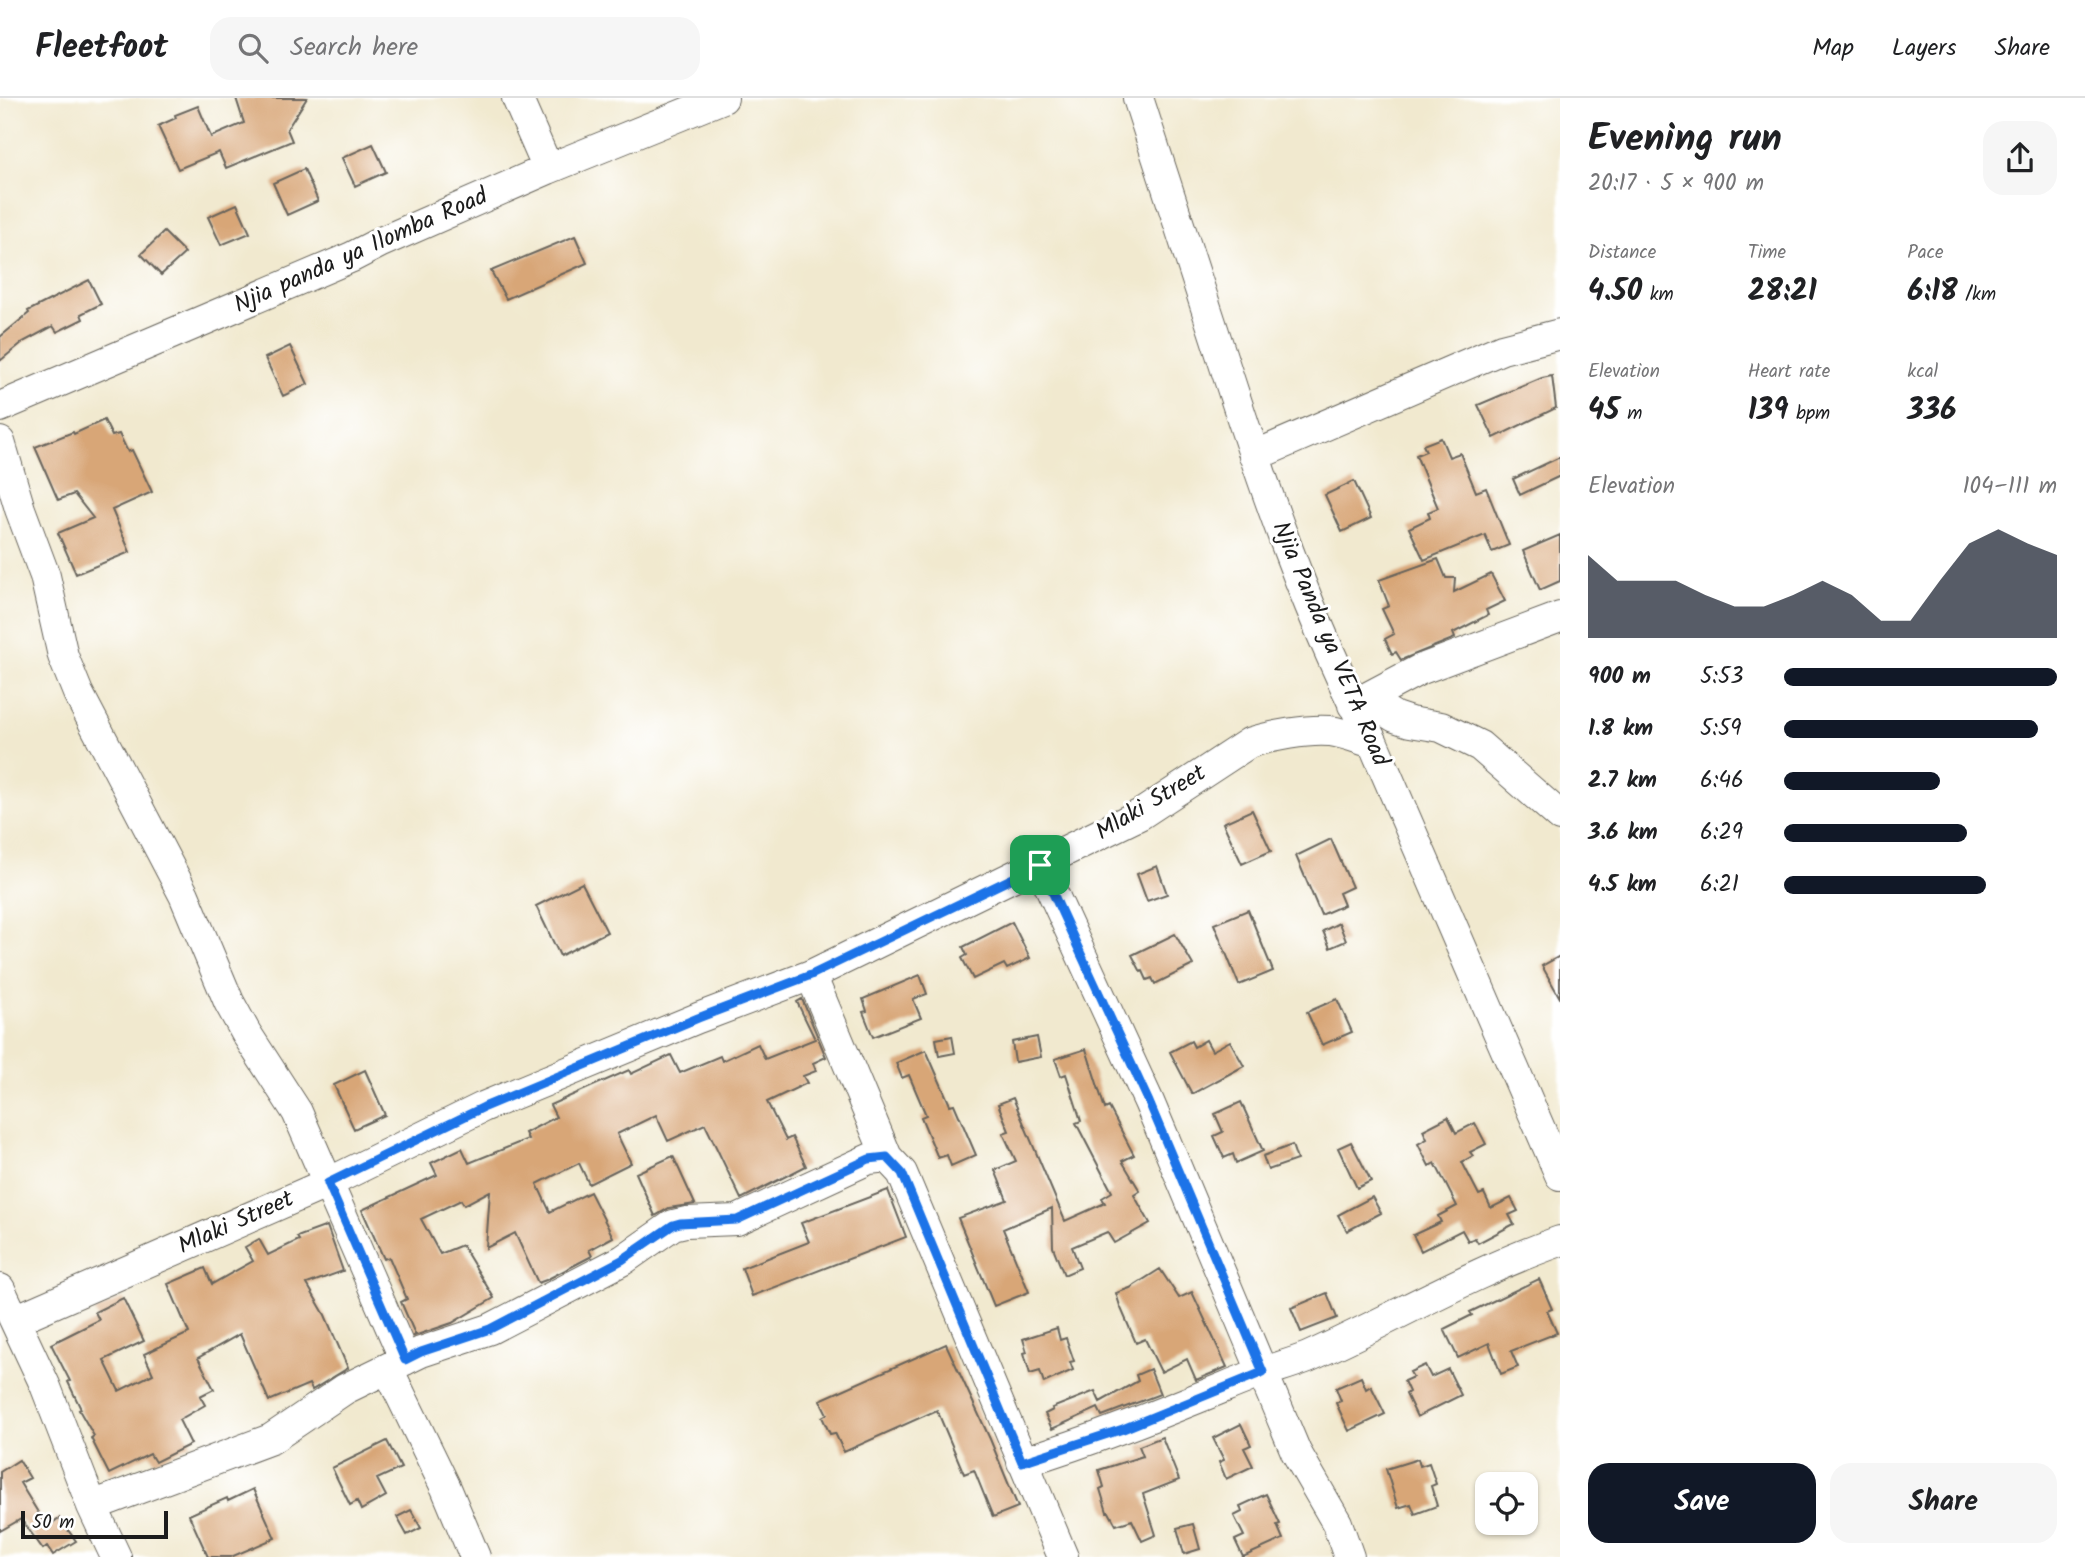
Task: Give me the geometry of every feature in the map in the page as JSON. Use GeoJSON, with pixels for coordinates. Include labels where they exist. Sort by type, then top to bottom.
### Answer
{"type":"FeatureCollection","features":[{"type":"Feature","properties":{"kind":"street"},"geometry":{"type":"LineString","coordinates":[[517,98],[548,169]]}},
{"type":"Feature","properties":{"kind":"street","name":"Njia panda ya Ilomba Road"},"geometry":{"type":"LineString","coordinates":[[0,407],[352,257],[548,169],[723,98]]}},
{"type":"Feature","properties":{"kind":"street","name":"Njia Panda ya VETA Road"},"geometry":{"type":"LineString","coordinates":[[1138,98],[1286,547],[1360,702],[1373,743],[1560,1175]]}},
{"type":"Feature","properties":{"kind":"street"},"geometry":{"type":"LineString","coordinates":[[1254,456],[1502,349],[1560,334]]}},
{"type":"Feature","properties":{"kind":"street"},"geometry":{"type":"LineString","coordinates":[[0,442],[20,509],[45,576],[63,656],[78,694],[184,895],[229,1002],[297,1112],[328,1183],[396,1365],[475,1557]]}},
{"type":"Feature","properties":{"kind":"street"},"geometry":{"type":"LineString","coordinates":[[1360,702],[1419,670],[1560,617]]}},
{"type":"Feature","properties":{"kind":"street"},"geometry":{"type":"LineString","coordinates":[[1360,702],[1410,722],[1441,727],[1480,746],[1560,816]]}},
{"type":"Feature","properties":{"kind":"street","name":"Mlaki Street"},"geometry":{"type":"LineString","coordinates":[[15,1320],[328,1183],[484,1107],[698,1018],[811,975],[1141,814],[1168,799],[1230,755],[1261,739],[1330,731],[1373,743]]}},
{"type":"Feature","properties":{"kind":"street"},"geometry":{"type":"LineString","coordinates":[[1040,865],[1149,1102],[1296,1452],[1337,1523],[1349,1557]]}},
{"type":"Feature","properties":{"kind":"street"},"geometry":{"type":"LineString","coordinates":[[811,975],[887,1157],[902,1173],[1063,1557]]}},
{"type":"Feature","properties":{"kind":"street"},"geometry":{"type":"LineString","coordinates":[[92,1506],[271,1439],[345,1389],[421,1352],[490,1329],[622,1260],[673,1225],[737,1220],[869,1159],[887,1157]]}},
{"type":"Feature","properties":{"kind":"street"},"geometry":{"type":"LineString","coordinates":[[1022,1462],[1123,1429],[1263,1372],[1306,1358],[1464,1280],[1560,1241]]}},
{"type":"Feature","properties":{"kind":"street"},"geometry":{"type":"LineString","coordinates":[[0,1289],[45,1385],[92,1506],[116,1557]]}},
{"type":"Feature","properties":{"kind":"building"},"geometry":{"type":"Polygon","coordinates":[[[236,98],[307,98],[287,129],[292,141],[226,168],[219,152],[178,169],[158,126],[176,118],[175,115],[198,106],[211,137],[244,123],[236,98]]]}},
{"type":"Feature","properties":{"kind":"building"},"geometry":{"type":"Polygon","coordinates":[[[373,144],[386,172],[355,186],[342,158],[373,144]]]}},
{"type":"Feature","properties":{"kind":"building"},"geometry":{"type":"Polygon","coordinates":[[[304,169],[318,201],[287,215],[273,183],[304,169]]]}},
{"type":"Feature","properties":{"kind":"building"},"geometry":{"type":"Polygon","coordinates":[[[237,204],[250,233],[221,245],[208,217],[237,204]]]}},
{"type":"Feature","properties":{"kind":"building"},"geometry":{"type":"Polygon","coordinates":[[[164,232],[185,253],[161,275],[141,254],[164,232]]]}},
{"type":"Feature","properties":{"kind":"building"},"geometry":{"type":"Polygon","coordinates":[[[575,236],[587,263],[506,299],[491,271],[575,236]]]}},
{"type":"Feature","properties":{"kind":"building"},"geometry":{"type":"Polygon","coordinates":[[[89,280],[101,304],[81,314],[83,319],[57,332],[53,326],[23,342],[0,361],[0,337],[29,313],[28,311],[89,280]]]}},
{"type":"Feature","properties":{"kind":"building"},"geometry":{"type":"Polygon","coordinates":[[[290,346],[308,384],[283,396],[265,358],[290,346]]]}},
{"type":"Feature","properties":{"kind":"building"},"geometry":{"type":"Polygon","coordinates":[[[1552,376],[1556,408],[1494,438],[1478,405],[1552,376]]]}},
{"type":"Feature","properties":{"kind":"building"},"geometry":{"type":"Polygon","coordinates":[[[104,420],[112,436],[119,434],[128,452],[132,450],[152,492],[112,510],[130,552],[76,574],[58,533],[93,518],[74,494],[58,500],[35,447],[73,432],[74,434],[104,420]]]}},
{"type":"Feature","properties":{"kind":"building"},"geometry":{"type":"Polygon","coordinates":[[[1441,438],[1449,457],[1460,453],[1476,492],[1486,488],[1509,545],[1492,552],[1485,535],[1424,560],[1409,528],[1430,518],[1428,512],[1438,508],[1416,455],[1426,451],[1423,445],[1441,438]]]}},
{"type":"Feature","properties":{"kind":"building"},"geometry":{"type":"Polygon","coordinates":[[[1560,457],[1560,476],[1520,495],[1513,479],[1560,457]]]}},
{"type":"Feature","properties":{"kind":"building"},"geometry":{"type":"Polygon","coordinates":[[[1354,481],[1371,518],[1342,532],[1325,495],[1354,481]]]}},
{"type":"Feature","properties":{"kind":"building"},"geometry":{"type":"Polygon","coordinates":[[[1560,535],[1560,581],[1540,590],[1523,551],[1560,535]]]}},
{"type":"Feature","properties":{"kind":"building"},"geometry":{"type":"Polygon","coordinates":[[[1438,559],[1446,578],[1455,578],[1454,592],[1491,574],[1505,601],[1486,610],[1488,615],[1453,633],[1455,638],[1401,660],[1396,652],[1392,654],[1385,639],[1394,634],[1382,609],[1389,606],[1379,580],[1438,559]]]}},
{"type":"Feature","properties":{"kind":"building"},"geometry":{"type":"Polygon","coordinates":[[[1252,810],[1271,851],[1242,864],[1223,823],[1252,810]]]}},
{"type":"Feature","properties":{"kind":"building"},"geometry":{"type":"Polygon","coordinates":[[[1331,839],[1352,887],[1339,893],[1344,905],[1321,915],[1296,856],[1331,839]]]}},
{"type":"Feature","properties":{"kind":"building"},"geometry":{"type":"Polygon","coordinates":[[[1157,866],[1167,894],[1147,901],[1137,874],[1157,866]]]}},
{"type":"Feature","properties":{"kind":"building"},"geometry":{"type":"Polygon","coordinates":[[[582,883],[607,932],[560,956],[536,906],[582,883]]]}},
{"type":"Feature","properties":{"kind":"building"},"geometry":{"type":"Polygon","coordinates":[[[1248,910],[1273,971],[1239,985],[1214,924],[1248,910]]]}},
{"type":"Feature","properties":{"kind":"building"},"geometry":{"type":"Polygon","coordinates":[[[1012,922],[1030,958],[1007,969],[1004,964],[973,979],[962,958],[967,955],[963,947],[1012,922]]]}},
{"type":"Feature","properties":{"kind":"building"},"geometry":{"type":"Polygon","coordinates":[[[1339,923],[1346,941],[1330,948],[1323,931],[1339,923]]]}},
{"type":"Feature","properties":{"kind":"building"},"geometry":{"type":"Polygon","coordinates":[[[1175,934],[1193,965],[1155,984],[1152,978],[1147,980],[1132,955],[1175,934]]]}},
{"type":"Feature","properties":{"kind":"building"},"geometry":{"type":"Polygon","coordinates":[[[1560,956],[1560,998],[1542,966],[1560,956]]]}},
{"type":"Feature","properties":{"kind":"building"},"geometry":{"type":"Polygon","coordinates":[[[920,975],[927,994],[913,999],[921,1018],[873,1037],[863,1012],[867,1011],[863,999],[920,975]]]}},
{"type":"Feature","properties":{"kind":"building"},"geometry":{"type":"Polygon","coordinates":[[[802,999],[826,1057],[813,1063],[816,1071],[803,1076],[807,1083],[767,1102],[786,1140],[792,1137],[806,1166],[741,1199],[705,1124],[668,1141],[656,1115],[617,1134],[631,1163],[589,1184],[579,1163],[537,1184],[550,1212],[590,1192],[613,1237],[589,1250],[592,1256],[546,1280],[538,1283],[515,1233],[486,1248],[490,1191],[464,1205],[461,1200],[421,1219],[440,1254],[462,1245],[494,1298],[452,1323],[414,1336],[401,1302],[407,1299],[389,1257],[384,1259],[362,1210],[437,1175],[431,1163],[462,1148],[469,1163],[528,1139],[525,1133],[556,1117],[550,1105],[629,1070],[631,1074],[671,1055],[680,1073],[720,1056],[722,1061],[758,1044],[765,1059],[815,1039],[797,1002],[802,999]]]}},
{"type":"Feature","properties":{"kind":"building"},"geometry":{"type":"Polygon","coordinates":[[[1337,999],[1352,1032],[1322,1045],[1307,1012],[1337,999]]]}},
{"type":"Feature","properties":{"kind":"building"},"geometry":{"type":"Polygon","coordinates":[[[952,1036],[955,1053],[939,1056],[936,1039],[952,1036]]]}},
{"type":"Feature","properties":{"kind":"building"},"geometry":{"type":"Polygon","coordinates":[[[1037,1037],[1041,1057],[1015,1062],[1012,1042],[1037,1037]]]}},
{"type":"Feature","properties":{"kind":"building"},"geometry":{"type":"Polygon","coordinates":[[[1206,1040],[1212,1051],[1230,1041],[1244,1066],[1192,1094],[1170,1052],[1191,1041],[1194,1047],[1206,1040]]]}},
{"type":"Feature","properties":{"kind":"building"},"geometry":{"type":"Polygon","coordinates":[[[1086,1049],[1105,1109],[1109,1107],[1134,1155],[1122,1161],[1140,1191],[1134,1195],[1150,1223],[1114,1243],[1107,1232],[1072,1247],[1080,1268],[1064,1275],[1053,1247],[1052,1208],[1003,1229],[1029,1292],[994,1306],[958,1218],[1007,1200],[995,1170],[1016,1161],[1003,1133],[1009,1131],[998,1104],[1013,1098],[1065,1221],[1105,1203],[1102,1198],[1112,1192],[1076,1123],[1081,1121],[1066,1074],[1061,1076],[1055,1059],[1086,1049]]]}},
{"type":"Feature","properties":{"kind":"building"},"geometry":{"type":"Polygon","coordinates":[[[926,1050],[976,1155],[951,1166],[947,1155],[938,1158],[921,1117],[926,1115],[909,1075],[902,1078],[896,1063],[926,1050]]]}},
{"type":"Feature","properties":{"kind":"building"},"geometry":{"type":"Polygon","coordinates":[[[365,1070],[385,1115],[354,1129],[334,1085],[365,1070]]]}},
{"type":"Feature","properties":{"kind":"building"},"geometry":{"type":"Polygon","coordinates":[[[1241,1102],[1263,1151],[1236,1163],[1233,1154],[1224,1158],[1214,1136],[1223,1132],[1215,1114],[1241,1102]]]}},
{"type":"Feature","properties":{"kind":"building"},"geometry":{"type":"Polygon","coordinates":[[[1448,1117],[1456,1133],[1475,1123],[1486,1144],[1470,1152],[1473,1156],[1462,1162],[1479,1195],[1484,1193],[1491,1208],[1511,1198],[1518,1211],[1509,1215],[1514,1224],[1478,1243],[1475,1238],[1468,1241],[1462,1230],[1421,1251],[1413,1235],[1441,1222],[1438,1216],[1457,1206],[1435,1163],[1429,1166],[1418,1144],[1427,1139],[1423,1130],[1448,1117]]]}},
{"type":"Feature","properties":{"kind":"building"},"geometry":{"type":"Polygon","coordinates":[[[1351,1142],[1371,1181],[1357,1188],[1338,1148],[1351,1142]]]}},
{"type":"Feature","properties":{"kind":"building"},"geometry":{"type":"Polygon","coordinates":[[[1292,1145],[1297,1160],[1268,1170],[1263,1156],[1292,1145]]]}},
{"type":"Feature","properties":{"kind":"building"},"geometry":{"type":"Polygon","coordinates":[[[673,1156],[695,1204],[669,1208],[655,1216],[636,1173],[673,1156]]]}},
{"type":"Feature","properties":{"kind":"building"},"geometry":{"type":"Polygon","coordinates":[[[888,1190],[906,1237],[752,1296],[742,1268],[809,1242],[801,1223],[888,1190]]]}},
{"type":"Feature","properties":{"kind":"building"},"geometry":{"type":"Polygon","coordinates":[[[1372,1197],[1381,1213],[1347,1231],[1338,1215],[1372,1197]]]}},
{"type":"Feature","properties":{"kind":"building"},"geometry":{"type":"Polygon","coordinates":[[[327,1226],[343,1271],[307,1284],[325,1315],[348,1368],[312,1390],[309,1384],[269,1401],[240,1334],[198,1358],[214,1389],[200,1396],[205,1405],[179,1420],[191,1444],[155,1462],[150,1454],[109,1474],[91,1438],[94,1436],[79,1410],[81,1409],[68,1382],[70,1381],[51,1344],[99,1320],[95,1312],[123,1298],[144,1341],[104,1360],[119,1391],[153,1374],[144,1354],[189,1333],[168,1284],[205,1268],[212,1284],[253,1261],[245,1247],[259,1239],[268,1255],[299,1240],[297,1237],[327,1226]]]}},
{"type":"Feature","properties":{"kind":"building"},"geometry":{"type":"Polygon","coordinates":[[[1160,1269],[1179,1298],[1192,1292],[1227,1367],[1196,1380],[1187,1359],[1161,1372],[1145,1339],[1136,1343],[1116,1293],[1130,1288],[1160,1269]]]}},
{"type":"Feature","properties":{"kind":"building"},"geometry":{"type":"Polygon","coordinates":[[[1539,1279],[1552,1309],[1547,1311],[1557,1333],[1511,1351],[1518,1367],[1501,1374],[1489,1343],[1458,1358],[1444,1329],[1472,1315],[1470,1312],[1539,1279]]]}},
{"type":"Feature","properties":{"kind":"building"},"geometry":{"type":"Polygon","coordinates":[[[1327,1293],[1337,1318],[1301,1332],[1291,1308],[1327,1293]]]}},
{"type":"Feature","properties":{"kind":"building"},"geometry":{"type":"Polygon","coordinates":[[[1057,1328],[1060,1340],[1066,1338],[1074,1361],[1070,1362],[1073,1370],[1044,1383],[1040,1371],[1030,1374],[1023,1339],[1057,1328]]]}},
{"type":"Feature","properties":{"kind":"building"},"geometry":{"type":"Polygon","coordinates":[[[946,1344],[1018,1507],[993,1517],[974,1470],[964,1474],[937,1410],[844,1452],[835,1433],[830,1434],[822,1417],[827,1414],[820,1400],[946,1344]]]}},
{"type":"Feature","properties":{"kind":"building"},"geometry":{"type":"Polygon","coordinates":[[[1425,1365],[1431,1377],[1448,1369],[1461,1395],[1417,1417],[1406,1394],[1409,1392],[1404,1381],[1413,1377],[1410,1372],[1425,1365]]]}},
{"type":"Feature","properties":{"kind":"building"},"geometry":{"type":"Polygon","coordinates":[[[1150,1369],[1160,1394],[1102,1416],[1098,1408],[1052,1429],[1045,1414],[1053,1410],[1052,1408],[1095,1391],[1100,1402],[1138,1381],[1136,1375],[1150,1369]]]}},
{"type":"Feature","properties":{"kind":"building"},"geometry":{"type":"Polygon","coordinates":[[[1361,1377],[1366,1389],[1371,1386],[1385,1414],[1349,1431],[1336,1403],[1341,1401],[1336,1388],[1361,1377]]]}},
{"type":"Feature","properties":{"kind":"building"},"geometry":{"type":"Polygon","coordinates":[[[1241,1424],[1251,1445],[1244,1448],[1253,1466],[1226,1479],[1219,1462],[1224,1460],[1213,1438],[1241,1424]]]}},
{"type":"Feature","properties":{"kind":"building"},"geometry":{"type":"Polygon","coordinates":[[[1162,1437],[1179,1480],[1143,1494],[1156,1535],[1142,1541],[1132,1520],[1116,1525],[1107,1512],[1100,1489],[1104,1487],[1099,1470],[1143,1456],[1139,1446],[1162,1437]]]}},
{"type":"Feature","properties":{"kind":"building"},"geometry":{"type":"Polygon","coordinates":[[[387,1441],[401,1468],[377,1479],[386,1496],[361,1510],[357,1501],[350,1505],[332,1468],[387,1441]]]}},
{"type":"Feature","properties":{"kind":"building"},"geometry":{"type":"Polygon","coordinates":[[[1418,1459],[1420,1466],[1429,1463],[1436,1484],[1431,1486],[1437,1506],[1415,1514],[1411,1504],[1398,1508],[1386,1469],[1418,1459]]]}},
{"type":"Feature","properties":{"kind":"building"},"geometry":{"type":"Polygon","coordinates":[[[19,1460],[30,1478],[20,1483],[47,1527],[59,1518],[76,1541],[53,1555],[47,1546],[43,1549],[21,1519],[0,1531],[0,1472],[19,1460]]]}},
{"type":"Feature","properties":{"kind":"building"},"geometry":{"type":"Polygon","coordinates":[[[253,1489],[275,1538],[231,1557],[208,1557],[189,1515],[253,1489]]]}},
{"type":"Feature","properties":{"kind":"building"},"geometry":{"type":"Polygon","coordinates":[[[1266,1494],[1280,1524],[1277,1525],[1283,1539],[1243,1557],[1235,1540],[1244,1536],[1234,1516],[1242,1512],[1240,1506],[1266,1494]]]}},
{"type":"Feature","properties":{"kind":"building"},"geometry":{"type":"Polygon","coordinates":[[[411,1510],[421,1528],[407,1535],[397,1517],[411,1510]]]}},
{"type":"Feature","properties":{"kind":"building"},"geometry":{"type":"Polygon","coordinates":[[[1193,1524],[1200,1549],[1184,1554],[1177,1528],[1193,1524]]]}},
{"type":"Feature","properties":{"kind":"route"},"geometry":{"type":"LineString","coordinates":[[1040,865],[1149,1102],[1263,1372],[1123,1429],[1022,1462],[902,1173],[887,1157],[869,1159],[737,1220],[673,1225],[622,1260],[490,1329],[405,1360],[328,1183],[484,1107],[698,1018],[811,975],[1040,865]]}}]}
